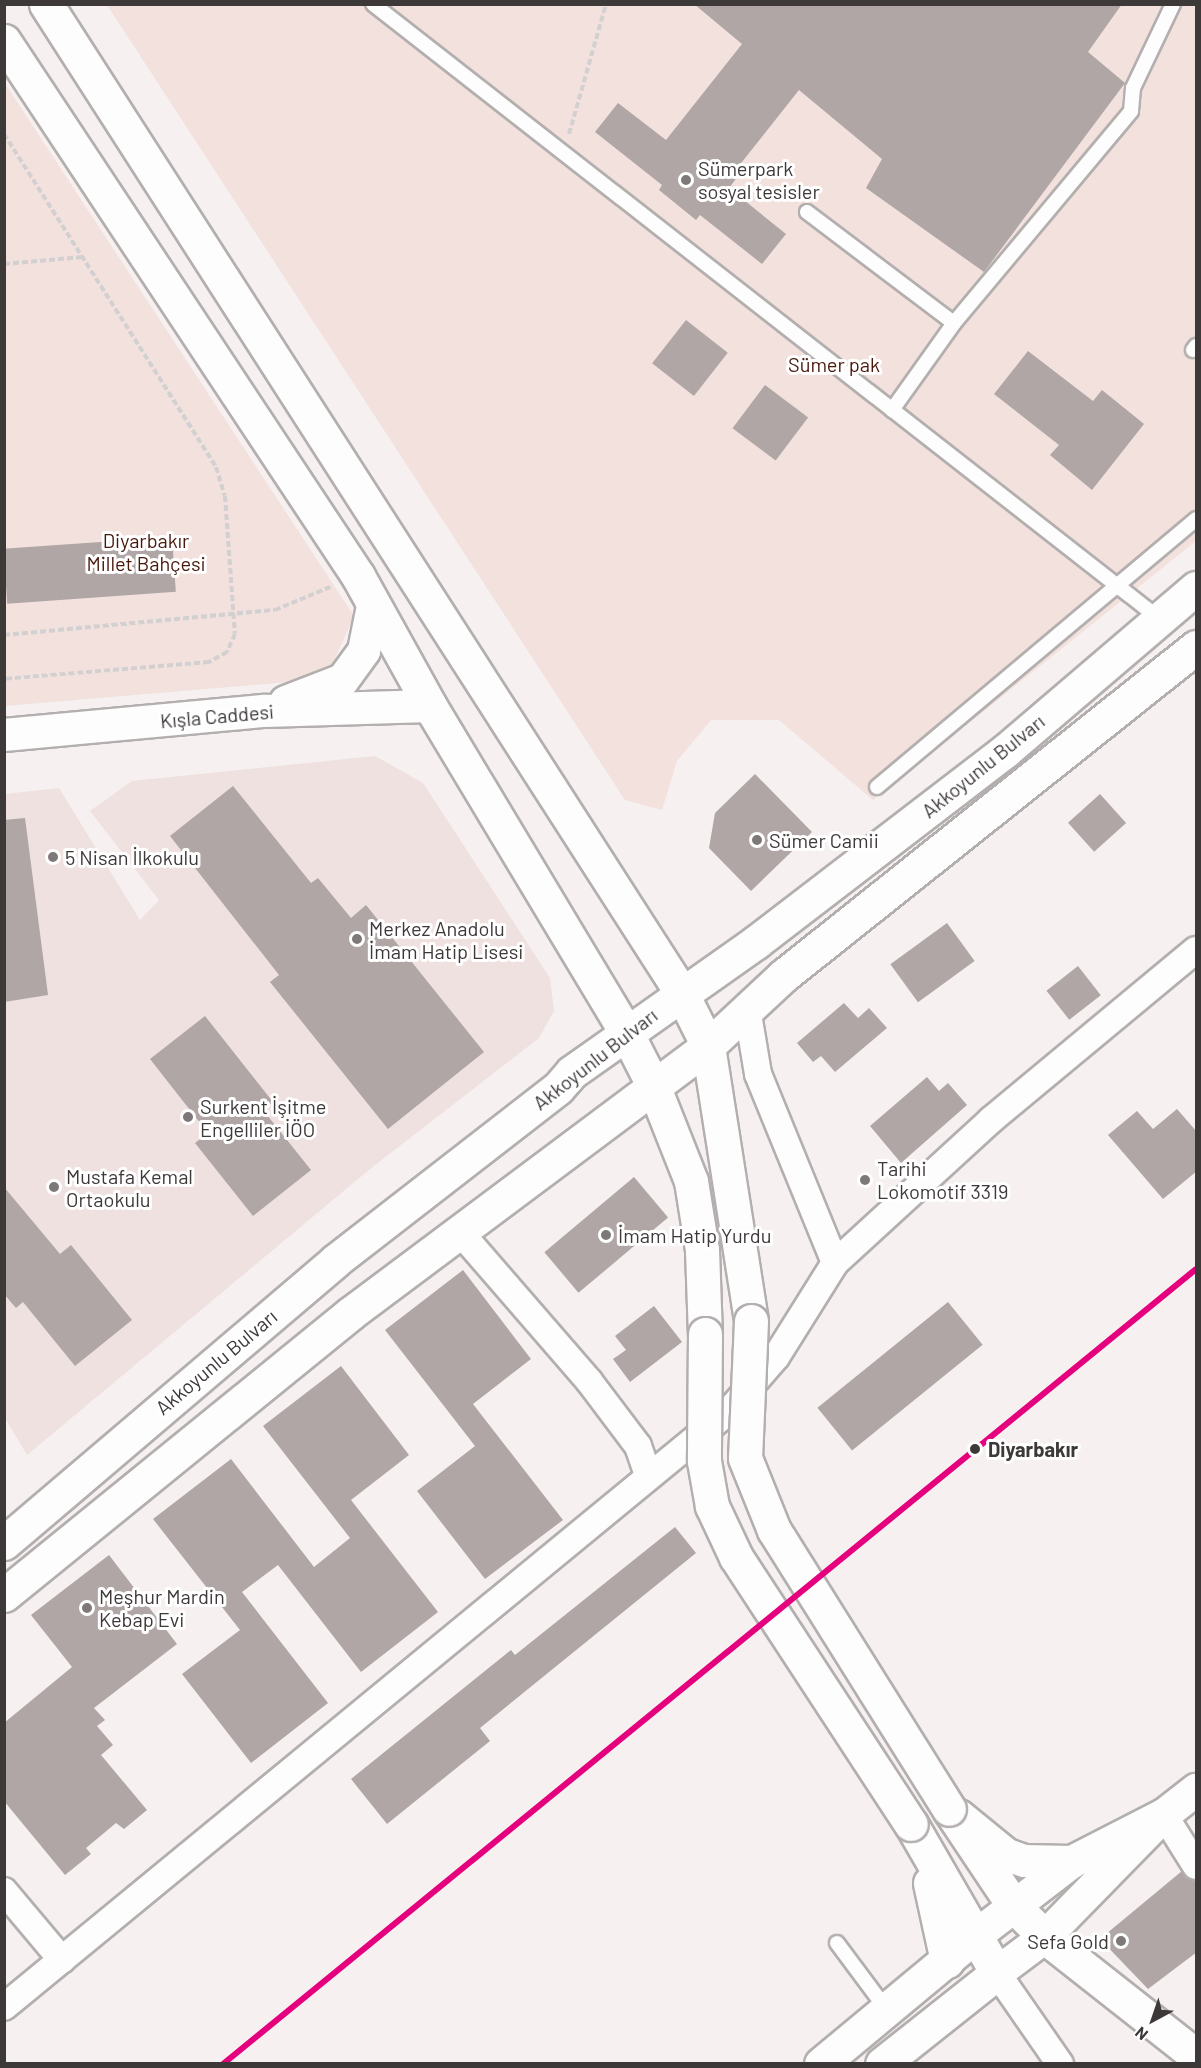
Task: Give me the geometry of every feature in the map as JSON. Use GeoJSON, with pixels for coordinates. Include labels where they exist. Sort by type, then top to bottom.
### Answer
{"type":"FeatureCollection","features":[{"type":"Feature","properties":{"kind":"main road"},"geometry":{"type":"LineString","coordinates":[[46,4],[681,992],[708,1046],[751,1321],[745,1458],[770,1520],[949,1809],[1013,1905],[1045,1937],[1197,2056]]}},
{"type":"Feature","properties":{"kind":"main road"},"geometry":{"type":"LineString","coordinates":[[4,41],[358,576],[430,706],[626,1032],[653,1085],[691,1181],[702,1250],[705,1334],[704,1461],[712,1506],[736,1557],[911,1824],[973,1938],[997,1973],[882,2064]]}},
{"type":"Feature","properties":{"kind":"main road","name":"Akkoyunlu Bulvarı"},"geometry":{"type":"LineString","coordinates":[[4,1543],[335,1261],[626,1032],[756,942],[995,758],[1197,588]]}},
{"type":"Feature","properties":{"kind":"main road","name":"Akkoyunlu Bulvarı"},"geometry":{"type":"LineString","coordinates":[[4,1595],[351,1312],[708,1046],[747,1008],[1197,647]]}},
{"type":"Feature","properties":{"kind":"main road"},"geometry":{"type":"LineString","coordinates":[[911,1824],[935,1898],[947,1961]]}},
{"type":"Feature","properties":{"kind":"main road"},"geometry":{"type":"LineString","coordinates":[[821,2064],[973,1938]]}},
{"type":"Feature","properties":{"kind":"street"},"geometry":{"type":"LineString","coordinates":[[265,711],[343,680],[364,651],[373,606]]}},
{"type":"Feature","properties":{"kind":"street","name":"Kışla Caddesi"},"geometry":{"type":"LineString","coordinates":[[4,735],[265,711],[430,706]]}},
{"type":"Feature","properties":{"kind":"street"},"geometry":{"type":"LineString","coordinates":[[4,2007],[601,1521],[648,1475],[729,1411],[776,1357],[835,1263],[991,1120],[1197,950]]}},
{"type":"Feature","properties":{"kind":"street"},"geometry":{"type":"LineString","coordinates":[[747,1008],[758,1074],[835,1263]]}},
{"type":"Feature","properties":{"kind":"street"},"geometry":{"type":"LineString","coordinates":[[460,1232],[589,1382],[638,1446],[648,1475]]}},
{"type":"Feature","properties":{"kind":"street"},"geometry":{"type":"LineString","coordinates":[[1060,2064],[997,1973],[1045,1937],[1164,1815],[1197,1790]]}},
{"type":"Feature","properties":{"kind":"street"},"geometry":{"type":"LineString","coordinates":[[949,1809],[1007,1855],[1024,1861],[1072,1862]]}},
{"type":"Feature","properties":{"kind":"street"},"geometry":{"type":"LineString","coordinates":[[973,1938],[1013,1905],[1072,1862],[1164,1815]]}},
{"type":"Feature","properties":{"kind":"street"},"geometry":{"type":"LineString","coordinates":[[1164,1815],[1197,1866]]}},
{"type":"Feature","properties":{"kind":"street"},"geometry":{"type":"LineString","coordinates":[[4,1891],[62,1960]]}},
{"type":"Feature","properties":{"kind":"lane"},"geometry":{"type":"LineString","coordinates":[[373,4],[1160,619]]}},
{"type":"Feature","properties":{"kind":"lane"},"geometry":{"type":"LineString","coordinates":[[892,410],[954,323],[1131,111],[1133,88],[1173,4]]}},
{"type":"Feature","properties":{"kind":"lane"},"geometry":{"type":"LineString","coordinates":[[807,212],[954,323]]}},
{"type":"Feature","properties":{"kind":"lane"},"geometry":{"type":"LineString","coordinates":[[877,787],[1197,519]]}},
{"type":"Feature","properties":{"kind":"lane"},"geometry":{"type":"LineString","coordinates":[[837,1943],[887,2010]]}},
{"type":"Feature","properties":{"kind":"path"},"geometry":{"type":"LineString","coordinates":[[563,153],[606,4]]}},
{"type":"Feature","properties":{"kind":"path"},"geometry":{"type":"LineString","coordinates":[[4,134],[216,467],[225,496],[233,613],[232,644],[209,662],[4,679]]}},
{"type":"Feature","properties":{"kind":"path"},"geometry":{"type":"LineString","coordinates":[[4,264],[83,257]]}},
{"type":"Feature","properties":{"kind":"path"},"geometry":{"type":"LineString","coordinates":[[4,635],[275,610],[358,576]]}},
{"type":"Feature","properties":{"kind":"shaded area"},"geometry":{"type":"Polygon","coordinates":[[[375,756],[423,783],[550,978],[554,1011],[539,1038],[370,1169],[27,1455],[5,1418],[5,794],[59,788],[140,920],[159,900],[90,811],[132,781],[375,756]]]}},
{"type":"Feature","properties":{"kind":"green space","name":"Sümer pak"},"geometry":{"type":"Polygon","coordinates":[[[107,5],[1196,5],[1196,541],[873,800],[779,720],[711,720],[677,761],[662,810],[625,800],[107,5]]]}},
{"type":"Feature","properties":{"kind":"green space","name":"Diyarbakır Millet Bahçesi"},"geometry":{"type":"Polygon","coordinates":[[[4,82],[354,616],[333,663],[300,681],[5,706],[4,82]]]}},
{"type":"Feature","properties":{"kind":"building"},"geometry":{"type":"Polygon","coordinates":[[[694,4],[1122,4],[1088,52],[1125,83],[984,272],[866,188],[882,159],[799,90],[734,172],[738,176],[729,188],[786,234],[762,264],[700,215],[696,220],[659,190],[662,185],[595,132],[618,103],[666,140],[742,44],[694,4]]]}},
{"type":"Feature","properties":{"kind":"building"},"geometry":{"type":"Polygon","coordinates":[[[686,320],[728,353],[694,396],[652,363],[686,320]]]}},
{"type":"Feature","properties":{"kind":"building"},"geometry":{"type":"Polygon","coordinates":[[[1028,351],[1093,401],[1102,390],[1144,424],[1092,490],[1050,455],[1059,445],[994,394],[1028,351]]]}},
{"type":"Feature","properties":{"kind":"building"},"geometry":{"type":"Polygon","coordinates":[[[765,385],[808,417],[776,461],[733,428],[765,385]]]}},
{"type":"Feature","properties":{"kind":"building"},"geometry":{"type":"Polygon","coordinates":[[[172,537],[176,592],[7,604],[4,549],[172,537]]]}},
{"type":"Feature","properties":{"kind":"building","name":"Sümer Camii"},"geometry":{"type":"Polygon","coordinates":[[[755,774],[812,832],[751,891],[709,848],[715,813],[755,774]]]}},
{"type":"Feature","properties":{"kind":"building"},"geometry":{"type":"Polygon","coordinates":[[[233,786],[311,883],[318,878],[351,918],[366,905],[484,1052],[388,1129],[270,982],[279,975],[170,836],[233,786]]]}},
{"type":"Feature","properties":{"kind":"building"},"geometry":{"type":"Polygon","coordinates":[[[1100,794],[1126,823],[1094,852],[1068,823],[1100,794]]]}},
{"type":"Feature","properties":{"kind":"building"},"geometry":{"type":"Polygon","coordinates":[[[25,818],[48,995],[4,1002],[4,820],[25,818]]]}},
{"type":"Feature","properties":{"kind":"building"},"geometry":{"type":"Polygon","coordinates":[[[947,923],[975,961],[918,1002],[890,964],[947,923]]]}},
{"type":"Feature","properties":{"kind":"building"},"geometry":{"type":"Polygon","coordinates":[[[1078,966],[1101,995],[1069,1020],[1046,991],[1078,966]]]}},
{"type":"Feature","properties":{"kind":"building"},"geometry":{"type":"Polygon","coordinates":[[[844,1003],[858,1018],[869,1008],[887,1028],[835,1072],[821,1056],[813,1062],[797,1043],[844,1003]]]}},
{"type":"Feature","properties":{"kind":"building"},"geometry":{"type":"Polygon","coordinates":[[[205,1016],[273,1102],[263,1110],[311,1170],[253,1216],[195,1143],[208,1133],[150,1059],[205,1016]]]}},
{"type":"Feature","properties":{"kind":"building"},"geometry":{"type":"Polygon","coordinates":[[[927,1077],[939,1091],[948,1083],[967,1105],[901,1163],[870,1126],[927,1077]]]}},
{"type":"Feature","properties":{"kind":"building"},"geometry":{"type":"Polygon","coordinates":[[[1177,1109],[1197,1132],[1197,1171],[1163,1199],[1108,1135],[1137,1111],[1153,1129],[1177,1109]]]}},
{"type":"Feature","properties":{"kind":"building","name":"İmam Hatip Yurdu"},"geometry":{"type":"Polygon","coordinates":[[[634,1177],[668,1218],[578,1293],[544,1252],[634,1177]]]}},
{"type":"Feature","properties":{"kind":"building"},"geometry":{"type":"Polygon","coordinates":[[[4,1187],[60,1254],[71,1245],[132,1320],[75,1366],[23,1302],[16,1308],[4,1294],[4,1187]]]}},
{"type":"Feature","properties":{"kind":"building"},"geometry":{"type":"Polygon","coordinates":[[[463,1270],[531,1359],[473,1404],[563,1520],[485,1579],[417,1491],[475,1446],[385,1330],[463,1270]]]}},
{"type":"Feature","properties":{"kind":"building"},"geometry":{"type":"Polygon","coordinates":[[[948,1302],[983,1345],[852,1450],[817,1408],[948,1302]]]}},
{"type":"Feature","properties":{"kind":"building"},"geometry":{"type":"Polygon","coordinates":[[[654,1306],[682,1342],[630,1382],[613,1359],[626,1350],[615,1336],[654,1306]]]}},
{"type":"Feature","properties":{"kind":"building"},"geometry":{"type":"Polygon","coordinates":[[[341,1366],[409,1455],[351,1500],[438,1612],[361,1672],[278,1565],[242,1592],[328,1703],[251,1763],[182,1674],[240,1630],[153,1519],[231,1459],[314,1567],[350,1538],[263,1426],[341,1366]]]}},
{"type":"Feature","properties":{"kind":"building"},"geometry":{"type":"Polygon","coordinates":[[[675,1527],[696,1553],[480,1728],[490,1741],[387,1824],[351,1779],[511,1650],[515,1655],[675,1527]]]}},
{"type":"Feature","properties":{"kind":"building"},"geometry":{"type":"Polygon","coordinates":[[[109,1555],[177,1644],[94,1708],[105,1720],[97,1726],[113,1745],[101,1755],[147,1810],[124,1829],[116,1823],[86,1848],[91,1854],[65,1875],[4,1801],[4,1723],[72,1667],[31,1615],[109,1555]]]}},
{"type":"Feature","properties":{"kind":"building"},"geometry":{"type":"Polygon","coordinates":[[[1182,1871],[1197,1883],[1197,1952],[1148,1989],[1100,1939],[1182,1871]]]}},
{"type":"Feature","properties":{"kind":"transit line"},"geometry":{"type":"LineString","coordinates":[[223,2064],[1196,1269]]}},
{"type":"Feature","properties":{"kind":"place","name":"Sümerpark sosyal tesisler"},"geometry":{"type":"Point","coordinates":[686,180]}},
{"type":"Feature","properties":{"kind":"place","name":"Sümer Camii"},"geometry":{"type":"Point","coordinates":[757,840]}},
{"type":"Feature","properties":{"kind":"place","name":"5 Nisan İlkokulu"},"geometry":{"type":"Point","coordinates":[53,857]}},
{"type":"Feature","properties":{"kind":"place","name":"Merkez Anadolu İmam Hatip Lisesi"},"geometry":{"type":"Point","coordinates":[357,939]}},
{"type":"Feature","properties":{"kind":"place","name":"Surkent İşitme Engelliler İÖO"},"geometry":{"type":"Point","coordinates":[188,1117]}},
{"type":"Feature","properties":{"kind":"place","name":"Tarihi Lokomotif 3319"},"geometry":{"type":"Point","coordinates":[865,1180]}},
{"type":"Feature","properties":{"kind":"place","name":"Mustafa Kemal Ortaokulu"},"geometry":{"type":"Point","coordinates":[54,1187]}},
{"type":"Feature","properties":{"kind":"place","name":"İmam Hatip Yurdu"},"geometry":{"type":"Point","coordinates":[606,1235]}},
{"type":"Feature","properties":{"kind":"place","name":"Diyarbakır"},"geometry":{"type":"Point","coordinates":[975,1449]}},
{"type":"Feature","properties":{"kind":"place","name":"Meşhur Mardin Kebap Evi"},"geometry":{"type":"Point","coordinates":[87,1608]}},
{"type":"Feature","properties":{"kind":"place","name":"Sefa Gold"},"geometry":{"type":"Point","coordinates":[1121,1941]}}]}
